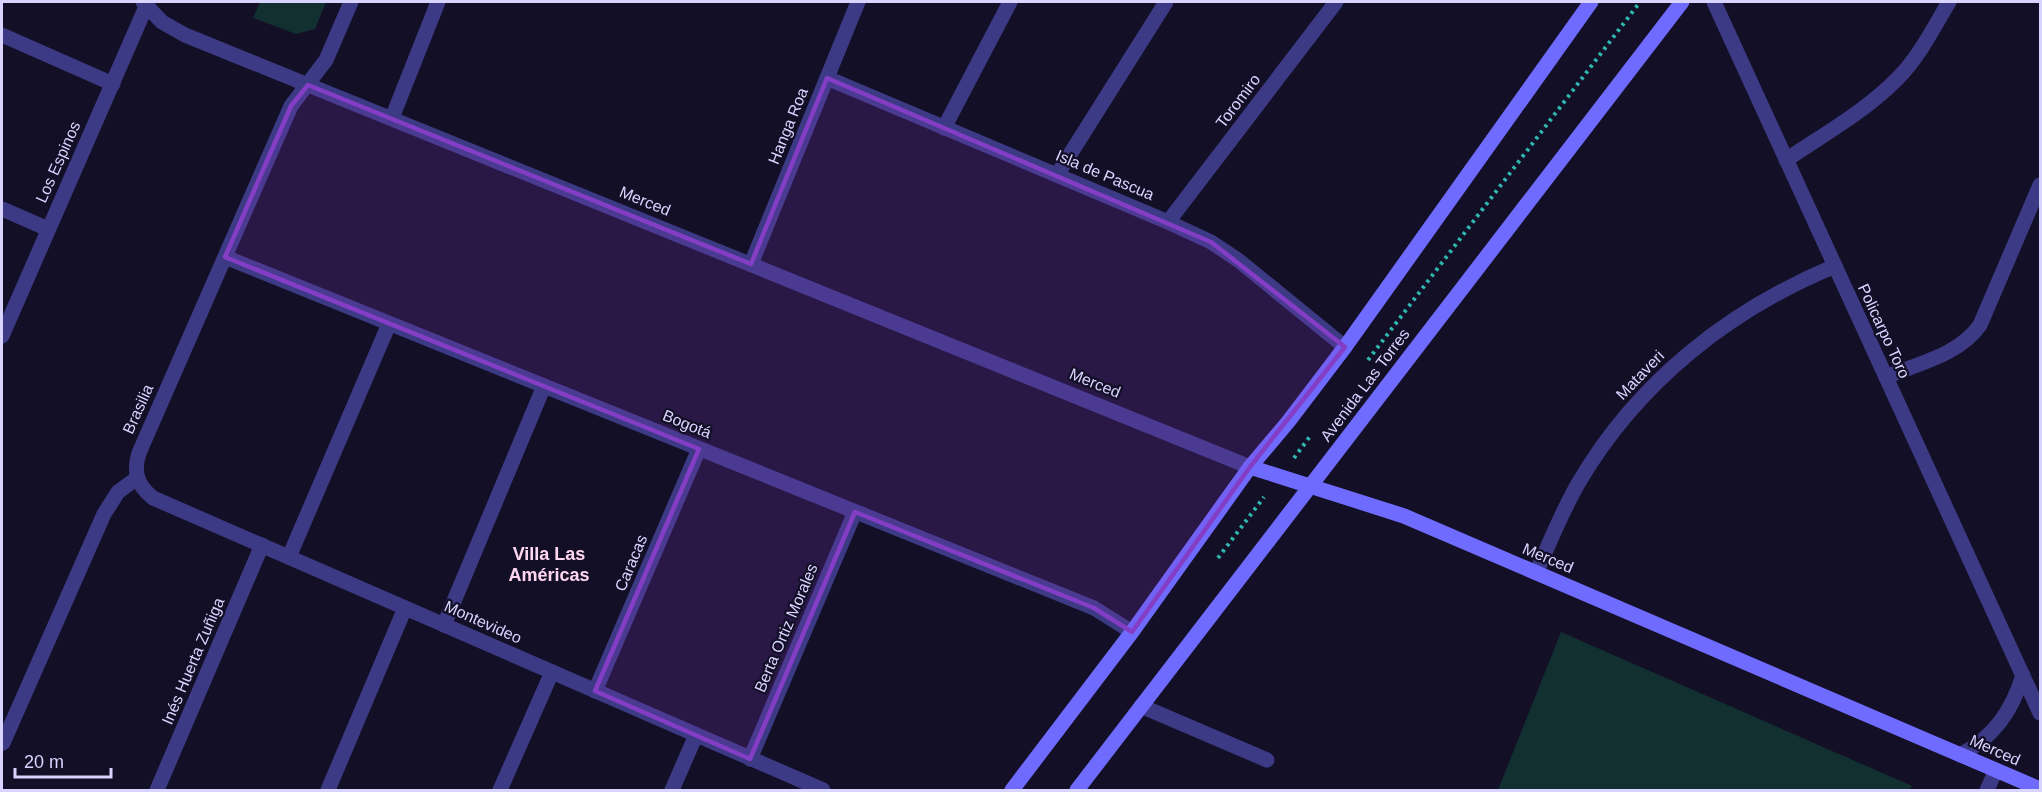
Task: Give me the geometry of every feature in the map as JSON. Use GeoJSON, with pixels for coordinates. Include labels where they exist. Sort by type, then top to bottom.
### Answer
{"type":"FeatureCollection","features":[{"type":"Feature","properties":{"kind":"main road"},"geometry":{"type":"LineString","coordinates":[[1012,790],[1132,632],[1250,467],[1288,422],[1345,347],[1591,2]]}},
{"type":"Feature","properties":{"kind":"main road","name":"Avenida Las Torres"},"geometry":{"type":"LineString","coordinates":[[1077,790],[1682,2]]}},
{"type":"Feature","properties":{"kind":"main road","name":"Merced"},"geometry":{"type":"LineString","coordinates":[[1250,467],[1404,516],[2040,789]]}},
{"type":"Feature","properties":{"kind":"street","name":"Brasilia"},"geometry":{"type":"LineString","coordinates":[[136,478],[135,465],[139,453],[291,106],[326,60],[351,2]]}},
{"type":"Feature","properties":{"kind":"street"},"geometry":{"type":"LineString","coordinates":[[392,118],[438,2]]}},
{"type":"Feature","properties":{"kind":"street","name":"Hanga Roa"},"geometry":{"type":"LineString","coordinates":[[751,264],[858,2]]}},
{"type":"Feature","properties":{"kind":"street"},"geometry":{"type":"LineString","coordinates":[[944,128],[1010,2]]}},
{"type":"Feature","properties":{"kind":"street"},"geometry":{"type":"LineString","coordinates":[[1057,175],[1166,2]]}},
{"type":"Feature","properties":{"kind":"street","name":"Toromiro"},"geometry":{"type":"LineString","coordinates":[[1168,222],[1336,2]]}},
{"type":"Feature","properties":{"kind":"street","name":"Policarpo Toro"},"geometry":{"type":"LineString","coordinates":[[1714,2],[2040,713]]}},
{"type":"Feature","properties":{"kind":"street"},"geometry":{"type":"LineString","coordinates":[[1786,160],[1859,112],[1899,77],[1913,60],[1949,2]]}},
{"type":"Feature","properties":{"kind":"street","name":"Merced"},"geometry":{"type":"LineString","coordinates":[[146,3],[162,22],[185,35],[1250,467]]}},
{"type":"Feature","properties":{"kind":"street","name":"Los Espinos"},"geometry":{"type":"LineString","coordinates":[[2,336],[146,3]]}},
{"type":"Feature","properties":{"kind":"street"},"geometry":{"type":"LineString","coordinates":[[2,35],[112,84]]}},
{"type":"Feature","properties":{"kind":"street","name":"Isla de Pascua"},"geometry":{"type":"LineString","coordinates":[[827,78],[1211,242],[1238,260],[1345,347]]}},
{"type":"Feature","properties":{"kind":"street"},"geometry":{"type":"LineString","coordinates":[[1886,377],[1954,349],[1972,336],[1980,325],[2040,185]]}},
{"type":"Feature","properties":{"kind":"street"},"geometry":{"type":"LineString","coordinates":[[2,209],[48,229]]}},
{"type":"Feature","properties":{"kind":"street","name":"Bogotá"},"geometry":{"type":"LineString","coordinates":[[225,257],[1094,608],[1132,632]]}},
{"type":"Feature","properties":{"kind":"street","name":"Mataveri"},"geometry":{"type":"LineString","coordinates":[[1536,573],[1566,506],[1591,463],[1630,411],[1657,381],[1727,323],[1771,296],[1835,266]]}},
{"type":"Feature","properties":{"kind":"street"},"geometry":{"type":"LineString","coordinates":[[289,557],[389,324]]}},
{"type":"Feature","properties":{"kind":"street"},"geometry":{"type":"LineString","coordinates":[[444,625],[544,386]]}},
{"type":"Feature","properties":{"kind":"street","name":"Caracas"},"geometry":{"type":"LineString","coordinates":[[595,691],[699,449]]}},
{"type":"Feature","properties":{"kind":"street"},"geometry":{"type":"LineString","coordinates":[[3,743],[109,502],[126,484],[136,478]]}},
{"type":"Feature","properties":{"kind":"street","name":"Montevideo"},"geometry":{"type":"LineString","coordinates":[[136,478],[143,490],[153,498],[822,790]]}},
{"type":"Feature","properties":{"kind":"street","name":"Berta Ortiz Morales"},"geometry":{"type":"LineString","coordinates":[[750,759],[855,512]]}},
{"type":"Feature","properties":{"kind":"street","name":"Inés Huerta Zuñiga"},"geometry":{"type":"LineString","coordinates":[[157,790],[262,545]]}},
{"type":"Feature","properties":{"kind":"street"},"geometry":{"type":"LineString","coordinates":[[328,790],[405,608]]}},
{"type":"Feature","properties":{"kind":"street"},"geometry":{"type":"LineString","coordinates":[[500,790],[552,672]]}},
{"type":"Feature","properties":{"kind":"street"},"geometry":{"type":"LineString","coordinates":[[1960,754],[1988,737],[1999,725],[2010,710],[2023,675]]}},
{"type":"Feature","properties":{"kind":"street"},"geometry":{"type":"LineString","coordinates":[[1141,706],[1267,760]]}},
{"type":"Feature","properties":{"kind":"street"},"geometry":{"type":"LineString","coordinates":[[672,790],[696,735]]}},
{"type":"Feature","properties":{"kind":"street"},"geometry":{"type":"LineString","coordinates":[[1987,790],[1996,770]]}},
{"type":"Feature","properties":{"kind":"highlighted area"},"geometry":{"type":"Polygon","coordinates":[[[827,78],[1211,242],[1345,347],[1250,467],[1132,632],[1094,608],[855,512],[750,759],[595,691],[699,449],[225,257],[291,106],[308,85],[751,264],[827,78]]]}},
{"type":"Feature","properties":{"kind":"green space"},"geometry":{"type":"Polygon","coordinates":[[[260,2],[326,2],[315,29],[296,34],[253,18],[260,2]]]}},
{"type":"Feature","properties":{"kind":"green space"},"geometry":{"type":"Polygon","coordinates":[[[1561,632],[1912,786],[1910,790],[1498,790],[1561,632]]]}},
{"type":"Feature","properties":{"kind":"district","name":"Villa Las Américas"},"geometry":{"type":"Point","coordinates":[549,564]}}]}
